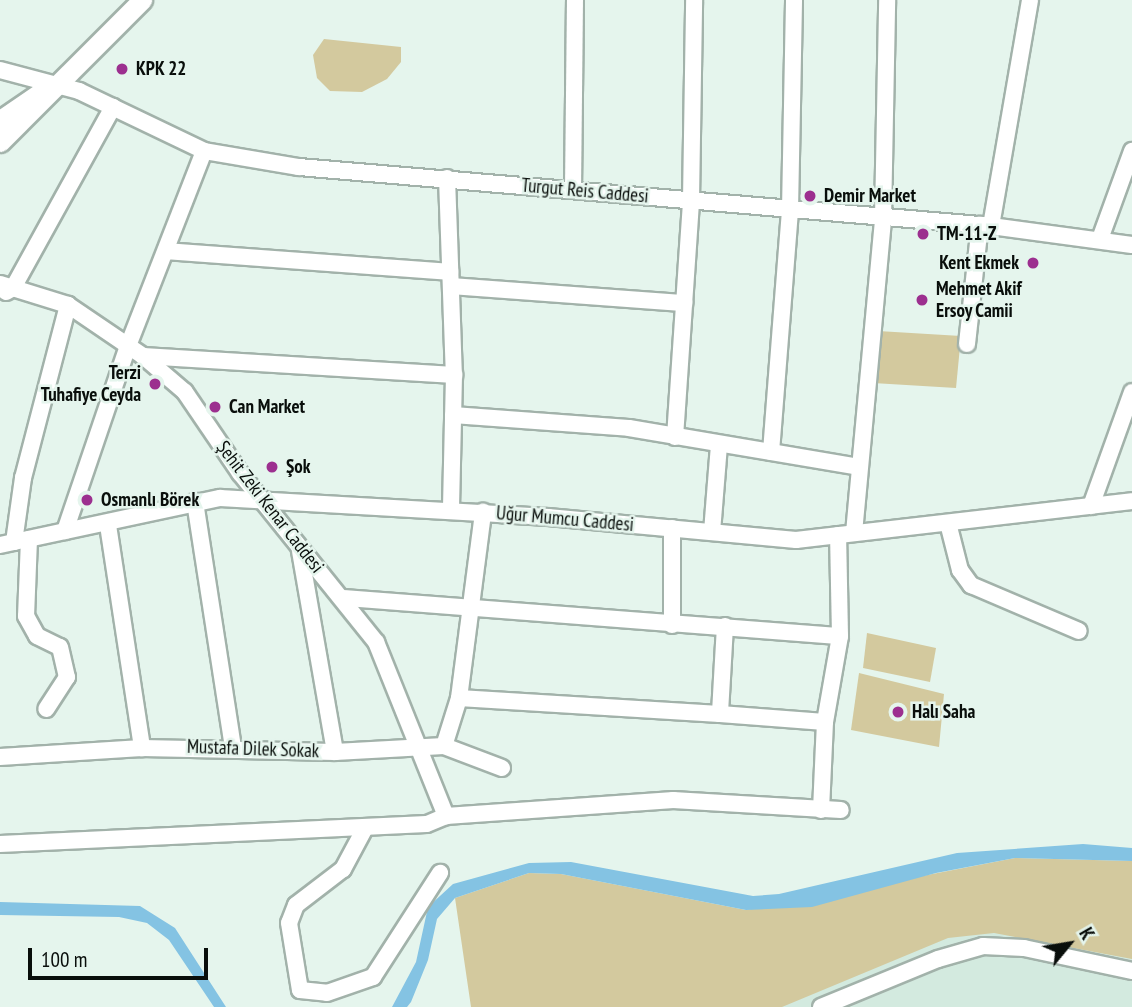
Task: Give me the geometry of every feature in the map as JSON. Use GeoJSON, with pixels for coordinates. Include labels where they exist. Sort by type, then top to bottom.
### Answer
{"type":"FeatureCollection","features":[{"type":"Feature","properties":{"kind":"main road"},"geometry":{"type":"LineString","coordinates":[[0,142],[51,86],[142,0]]}},
{"type":"Feature","properties":{"kind":"main road"},"geometry":{"type":"LineString","coordinates":[[0,120],[51,86]]}},
{"type":"Feature","properties":{"kind":"street"},"geometry":{"type":"LineString","coordinates":[[573,190],[575,0]]}},
{"type":"Feature","properties":{"kind":"street"},"geometry":{"type":"LineString","coordinates":[[675,437],[691,200],[694,0]]}},
{"type":"Feature","properties":{"kind":"street"},"geometry":{"type":"LineString","coordinates":[[771,452],[790,210],[794,0]]}},
{"type":"Feature","properties":{"kind":"street"},"geometry":{"type":"LineString","coordinates":[[821,810],[825,722],[840,636],[846,534],[859,467],[883,218],[887,0]]}},
{"type":"Feature","properties":{"kind":"street"},"geometry":{"type":"LineString","coordinates":[[968,344],[986,225],[1030,0]]}},
{"type":"Feature","properties":{"kind":"street","name":"Turgut Reis Caddesi"},"geometry":{"type":"LineString","coordinates":[[0,70],[51,86],[79,91],[204,151],[299,167],[986,225],[1132,245]]}},
{"type":"Feature","properties":{"kind":"street"},"geometry":{"type":"LineString","coordinates":[[4,289],[113,107]]}},
{"type":"Feature","properties":{"kind":"street"},"geometry":{"type":"LineString","coordinates":[[65,531],[128,346],[204,151]]}},
{"type":"Feature","properties":{"kind":"street"},"geometry":{"type":"LineString","coordinates":[[1100,239],[1132,151]]}},
{"type":"Feature","properties":{"kind":"street"},"geometry":{"type":"LineString","coordinates":[[447,178],[454,375],[451,510]]}},
{"type":"Feature","properties":{"kind":"street"},"geometry":{"type":"LineString","coordinates":[[166,251],[684,303]]}},
{"type":"Feature","properties":{"kind":"street","name":"Şehit Zeki Kenar Caddesi"},"geometry":{"type":"LineString","coordinates":[[4,289],[68,305],[143,356],[185,392],[262,499],[345,598],[376,642],[421,747],[446,816]]}},
{"type":"Feature","properties":{"kind":"street"},"geometry":{"type":"LineString","coordinates":[[46,709],[67,677],[60,647],[37,636],[26,616],[15,542],[23,478],[68,305]]}},
{"type":"Feature","properties":{"kind":"street"},"geometry":{"type":"LineString","coordinates":[[143,356],[454,375]]}},
{"type":"Feature","properties":{"kind":"street"},"geometry":{"type":"LineString","coordinates":[[1091,506],[1132,392]]}},
{"type":"Feature","properties":{"kind":"street"},"geometry":{"type":"LineString","coordinates":[[453,415],[629,428],[859,467]]}},
{"type":"Feature","properties":{"kind":"street"},"geometry":{"type":"LineString","coordinates":[[712,532],[719,445]]}},
{"type":"Feature","properties":{"kind":"street","name":"Uğur Mumcu Caddesi"},"geometry":{"type":"LineString","coordinates":[[15,542],[65,531],[108,526],[195,502],[262,499],[484,512],[796,540],[1132,501]]}},
{"type":"Feature","properties":{"kind":"street"},"geometry":{"type":"LineString","coordinates":[[195,502],[233,747]]}},
{"type":"Feature","properties":{"kind":"street"},"geometry":{"type":"LineString","coordinates":[[444,747],[459,698],[475,607],[484,512]]}},
{"type":"Feature","properties":{"kind":"street"},"geometry":{"type":"LineString","coordinates":[[948,523],[960,570],[971,584],[1079,631]]}},
{"type":"Feature","properties":{"kind":"street"},"geometry":{"type":"LineString","coordinates":[[108,526],[142,748]]}},
{"type":"Feature","properties":{"kind":"street"},"geometry":{"type":"LineString","coordinates":[[672,528],[673,625]]}},
{"type":"Feature","properties":{"kind":"street"},"geometry":{"type":"LineString","coordinates":[[299,546],[335,752]]}},
{"type":"Feature","properties":{"kind":"street"},"geometry":{"type":"LineString","coordinates":[[345,598],[840,636]]}},
{"type":"Feature","properties":{"kind":"street"},"geometry":{"type":"LineString","coordinates":[[720,714],[725,626]]}},
{"type":"Feature","properties":{"kind":"street"},"geometry":{"type":"LineString","coordinates":[[459,698],[825,722]]}},
{"type":"Feature","properties":{"kind":"street","name":"Mustafa Dilek Sokak"},"geometry":{"type":"LineString","coordinates":[[0,757],[142,748],[233,747],[335,752],[444,747],[502,768]]}},
{"type":"Feature","properties":{"kind":"street"},"geometry":{"type":"LineString","coordinates":[[0,844],[427,824],[446,816],[673,800],[841,810]]}},
{"type":"Feature","properties":{"kind":"street"},"geometry":{"type":"LineString","coordinates":[[365,828],[343,869],[296,905],[289,923],[300,990],[327,993],[373,977],[440,873]]}},
{"type":"Feature","properties":{"kind":"street"},"geometry":{"type":"LineString","coordinates":[[821,1007],[938,959],[983,946],[1024,947],[1132,971]]}},
{"type":"Feature","properties":{"kind":"shaded area"},"geometry":{"type":"Polygon","coordinates":[[[324,39],[401,47],[401,62],[387,79],[362,92],[330,91],[317,78],[313,55],[324,39]]]}},
{"type":"Feature","properties":{"kind":"shaded area"},"geometry":{"type":"Polygon","coordinates":[[[878,331],[961,336],[956,388],[873,383],[878,331]]]}},
{"type":"Feature","properties":{"kind":"shaded area","name":"Halı Saha"},"geometry":{"type":"Polygon","coordinates":[[[867,633],[936,648],[930,682],[863,668],[867,633]]]}},
{"type":"Feature","properties":{"kind":"shaded area","name":"Halı Saha"},"geometry":{"type":"Polygon","coordinates":[[[859,673],[944,694],[939,747],[851,730],[859,673]]]}},
{"type":"Feature","properties":{"kind":"shaded area"},"geometry":{"type":"Polygon","coordinates":[[[1015,858],[1132,861],[1132,959],[994,933],[948,938],[782,1007],[471,1007],[455,898],[529,873],[561,874],[746,910],[1015,858]]]}},
{"type":"Feature","properties":{"kind":"shaded area"},"geometry":{"type":"Polygon","coordinates":[[[989,900],[1132,924],[1132,1007],[673,1007],[989,900]]]}},
{"type":"Feature","properties":{"kind":"water"},"geometry":{"type":"Polygon","coordinates":[[[1083,844],[1132,848],[1132,861],[1015,858],[936,873],[812,907],[746,910],[561,874],[529,873],[455,898],[437,919],[428,960],[411,1002],[407,1007],[392,1007],[416,962],[428,907],[453,884],[529,863],[571,862],[753,896],[779,894],[957,853],[1083,844]]]}},
{"type":"Feature","properties":{"kind":"water"},"geometry":{"type":"Polygon","coordinates":[[[0,902],[140,906],[175,928],[226,1007],[214,1007],[169,940],[147,923],[119,917],[0,915],[0,902]]]}},
{"type":"Feature","properties":{"kind":"place","name":"KPK 22"},"geometry":{"type":"Point","coordinates":[122,69]}},
{"type":"Feature","properties":{"kind":"place","name":"Demir Market"},"geometry":{"type":"Point","coordinates":[810,196]}},
{"type":"Feature","properties":{"kind":"place","name":"TM-11-Z"},"geometry":{"type":"Point","coordinates":[923,234]}},
{"type":"Feature","properties":{"kind":"place","name":"Kent Ekmek"},"geometry":{"type":"Point","coordinates":[1033,263]}},
{"type":"Feature","properties":{"kind":"place","name":"Mehmet Akif Ersoy Camii"},"geometry":{"type":"Point","coordinates":[922,300]}},
{"type":"Feature","properties":{"kind":"place","name":"Terzi Tuhafiye Ceyda"},"geometry":{"type":"Point","coordinates":[155,384]}},
{"type":"Feature","properties":{"kind":"place","name":"Can Market"},"geometry":{"type":"Point","coordinates":[215,407]}},
{"type":"Feature","properties":{"kind":"place","name":"Şok"},"geometry":{"type":"Point","coordinates":[272,467]}},
{"type":"Feature","properties":{"kind":"place","name":"Osmanlı Börek"},"geometry":{"type":"Point","coordinates":[87,500]}},
{"type":"Feature","properties":{"kind":"place","name":"Halı Saha"},"geometry":{"type":"Point","coordinates":[898,712]}}]}
